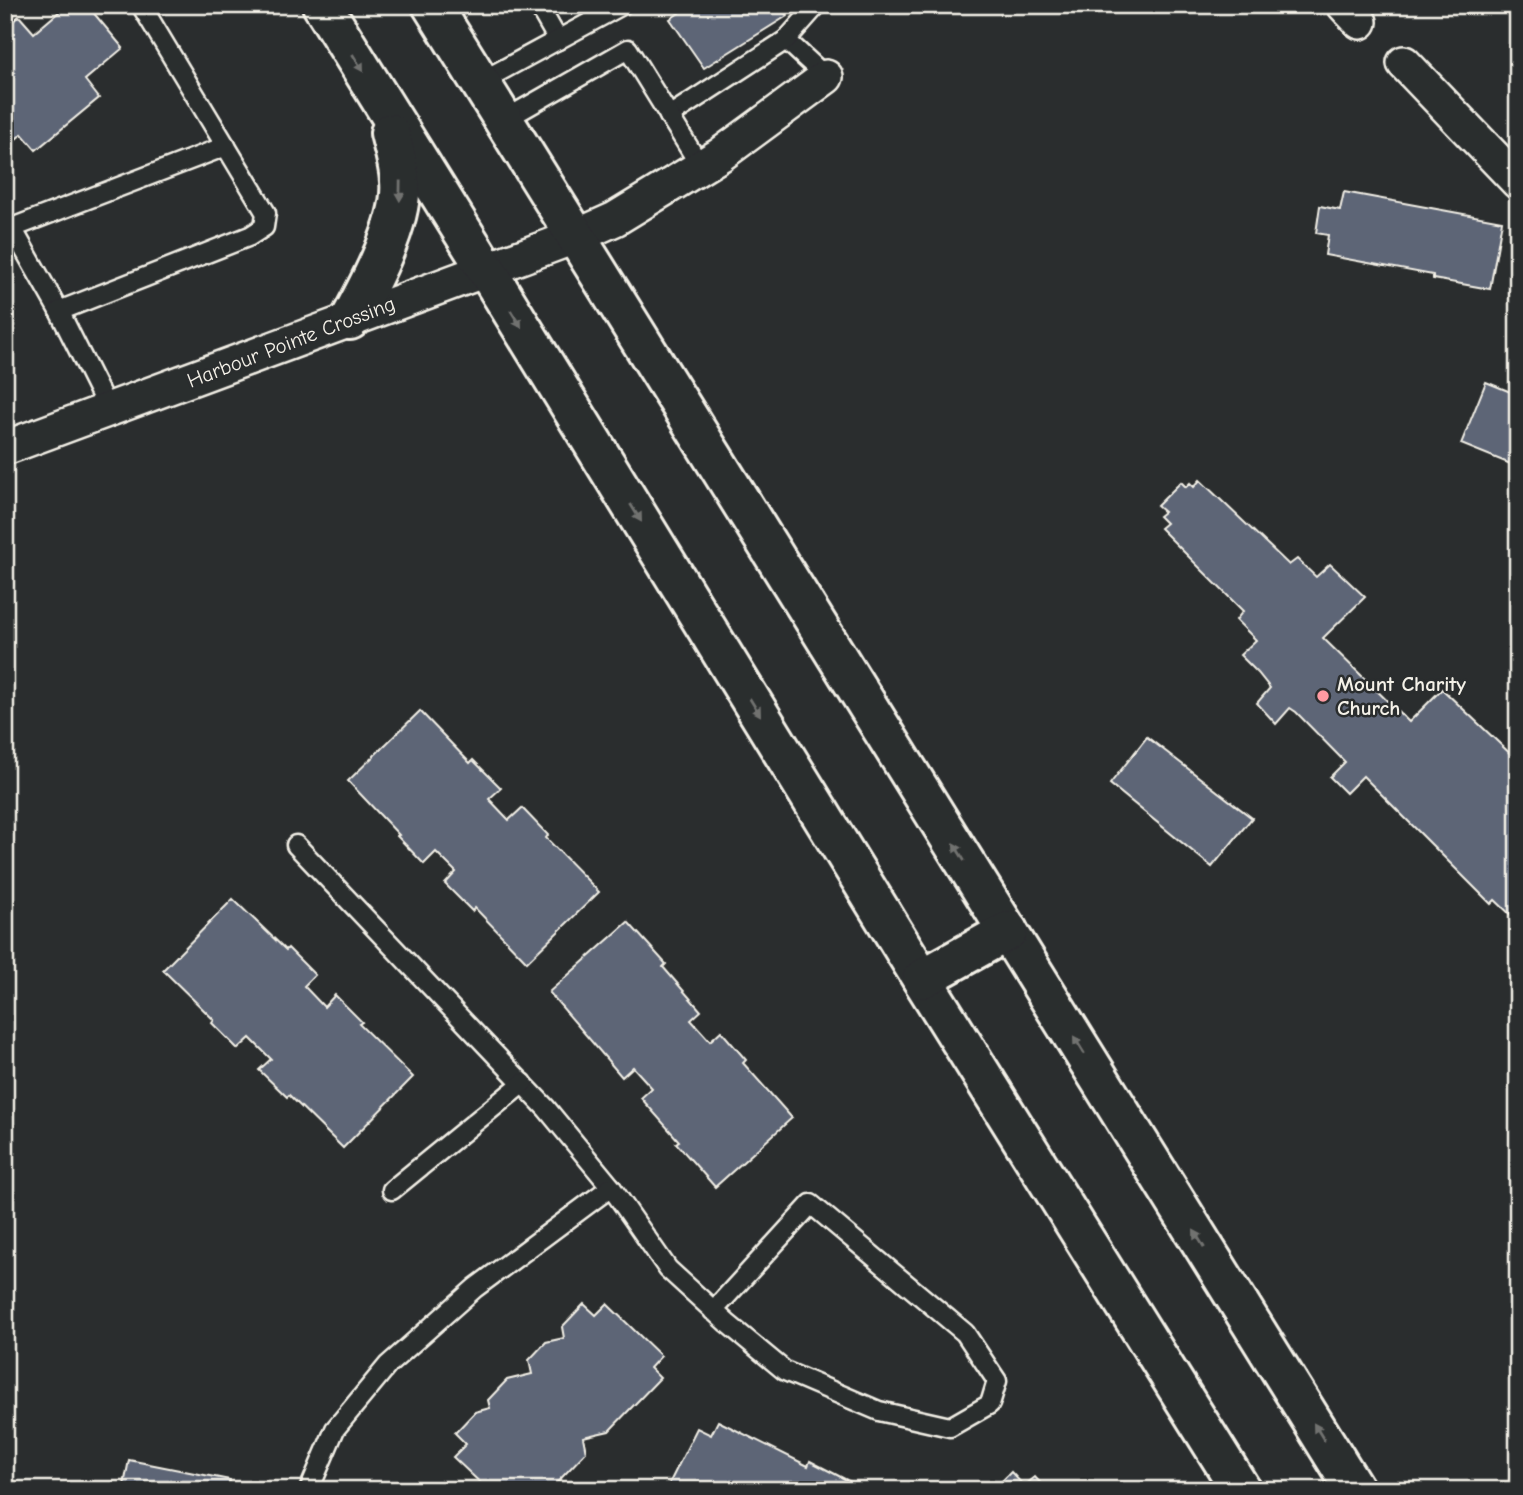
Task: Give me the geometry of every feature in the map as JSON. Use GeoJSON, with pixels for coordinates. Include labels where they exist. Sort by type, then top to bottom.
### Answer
{"type":"FeatureCollection","features":[{"type":"Feature","properties":{"kind":"main road"},"geometry":{"type":"LineString","coordinates":[[322,5],[922,979],[1241,1490]]}},
{"type":"Feature","properties":{"kind":"main road"},"geometry":{"type":"LineString","coordinates":[[439,8],[504,120],[1355,1490]]}},
{"type":"Feature","properties":{"kind":"main road"},"geometry":{"type":"LineString","coordinates":[[350,320],[382,256],[399,202],[401,183],[381,100]]}},
{"type":"Feature","properties":{"kind":"main road"},"geometry":{"type":"LineString","coordinates":[[922,979],[1009,931]]}},
{"type":"Feature","properties":{"kind":"street"},"geometry":{"type":"LineString","coordinates":[[1404,63],[1518,182]]}},
{"type":"Feature","properties":{"kind":"street","name":"Harbour Pointe Crossing"},"geometry":{"type":"LineString","coordinates":[[5,448],[577,236],[615,219],[731,148],[826,77]]}},
{"type":"Feature","properties":{"kind":"lane"},"geometry":{"type":"LineString","coordinates":[[59,311],[250,236],[264,228],[266,214],[141,5]]}},
{"type":"Feature","properties":{"kind":"lane"},"geometry":{"type":"LineString","coordinates":[[538,5],[558,40]]}},
{"type":"Feature","properties":{"kind":"lane"},"geometry":{"type":"LineString","coordinates":[[481,82],[622,5]]}},
{"type":"Feature","properties":{"kind":"lane"},"geometry":{"type":"LineString","coordinates":[[669,116],[786,40],[817,5]]}},
{"type":"Feature","properties":{"kind":"lane"},"geometry":{"type":"LineString","coordinates":[[786,40],[826,77]]}},
{"type":"Feature","properties":{"kind":"lane"},"geometry":{"type":"LineString","coordinates":[[504,120],[628,49],[701,167]]}},
{"type":"Feature","properties":{"kind":"lane"},"geometry":{"type":"LineString","coordinates":[[109,411],[59,311],[8,223],[226,146]]}},
{"type":"Feature","properties":{"kind":"lane"},"geometry":{"type":"LineString","coordinates":[[296,845],[546,1108],[611,1187],[668,1269],[713,1311],[785,1371],[879,1410],[950,1427],[990,1404],[997,1381],[965,1333],[811,1204],[713,1311]]}},
{"type":"Feature","properties":{"kind":"lane"},"geometry":{"type":"LineString","coordinates":[[392,1190],[523,1083]]}},
{"type":"Feature","properties":{"kind":"lane"},"geometry":{"type":"LineString","coordinates":[[309,1490],[335,1429],[388,1365],[475,1288],[611,1187]]}},
{"type":"Feature","properties":{"kind":"building"},"geometry":{"type":"Polygon","coordinates":[[[67,5],[87,5],[123,48],[85,80],[99,98],[36,150],[22,134],[11,143],[5,135],[5,28],[19,16],[34,33],[67,5]]]}},
{"type":"Feature","properties":{"kind":"building"},"geometry":{"type":"Polygon","coordinates":[[[691,5],[779,5],[787,16],[704,68],[670,19],[691,5]]]}},
{"type":"Feature","properties":{"kind":"building"},"geometry":{"type":"Polygon","coordinates":[[[1344,192],[1502,221],[1490,289],[1433,279],[1433,275],[1325,255],[1328,235],[1316,233],[1320,206],[1340,210],[1344,192]]]}},
{"type":"Feature","properties":{"kind":"building"},"geometry":{"type":"Polygon","coordinates":[[[1486,382],[1518,395],[1518,467],[1461,444],[1486,382]]]}},
{"type":"Feature","properties":{"kind":"building","name":"Mount Charity Church"},"geometry":{"type":"Polygon","coordinates":[[[1200,480],[1289,565],[1297,559],[1316,577],[1330,564],[1365,597],[1323,638],[1409,722],[1442,689],[1518,761],[1518,917],[1515,919],[1495,900],[1491,904],[1363,776],[1346,793],[1330,777],[1345,762],[1296,712],[1290,708],[1276,724],[1257,703],[1270,688],[1240,655],[1256,640],[1236,620],[1243,611],[1160,528],[1166,523],[1159,516],[1164,512],[1157,506],[1181,482],[1186,487],[1190,483],[1194,487],[1200,480]]]}},
{"type":"Feature","properties":{"kind":"building"},"geometry":{"type":"Polygon","coordinates":[[[420,711],[470,763],[473,760],[501,788],[489,799],[509,820],[522,808],[548,835],[546,838],[599,892],[527,962],[475,908],[472,911],[445,884],[456,872],[436,852],[424,864],[348,781],[420,711]]]}},
{"type":"Feature","properties":{"kind":"building"},"geometry":{"type":"Polygon","coordinates":[[[1147,737],[1252,818],[1212,867],[1110,784],[1147,737]]]}},
{"type":"Feature","properties":{"kind":"building"},"geometry":{"type":"Polygon","coordinates":[[[233,899],[315,975],[304,986],[324,1007],[335,995],[362,1022],[359,1024],[413,1077],[343,1148],[259,1070],[271,1059],[250,1038],[238,1049],[212,1023],[214,1020],[163,970],[233,899]]]}},
{"type":"Feature","properties":{"kind":"building"},"geometry":{"type":"Polygon","coordinates":[[[628,922],[666,964],[663,967],[701,1011],[691,1020],[710,1041],[721,1031],[746,1060],[743,1063],[792,1118],[715,1187],[641,1098],[652,1088],[633,1067],[622,1077],[549,992],[628,922]]]}},
{"type":"Feature","properties":{"kind":"building"},"geometry":{"type":"Polygon","coordinates":[[[584,1304],[596,1315],[607,1304],[661,1356],[650,1368],[660,1378],[609,1431],[583,1437],[586,1452],[550,1490],[488,1490],[453,1457],[466,1444],[455,1433],[475,1412],[490,1408],[488,1400],[507,1380],[532,1374],[529,1360],[546,1342],[564,1338],[562,1327],[584,1304]]]}},
{"type":"Feature","properties":{"kind":"building"},"geometry":{"type":"Polygon","coordinates":[[[718,1421],[808,1466],[810,1461],[866,1490],[666,1490],[697,1428],[711,1435],[718,1421]]]}},
{"type":"Feature","properties":{"kind":"building"},"geometry":{"type":"Polygon","coordinates":[[[129,1460],[230,1480],[229,1490],[123,1490],[129,1460]]]}},
{"type":"Feature","properties":{"kind":"building"},"geometry":{"type":"Polygon","coordinates":[[[1011,1472],[1024,1486],[1035,1477],[1047,1490],[993,1490],[1011,1472]]]}},
{"type":"Feature","properties":{"kind":"place","name":"Mount Charity Church"},"geometry":{"type":"Point","coordinates":[1323,696]}}]}
